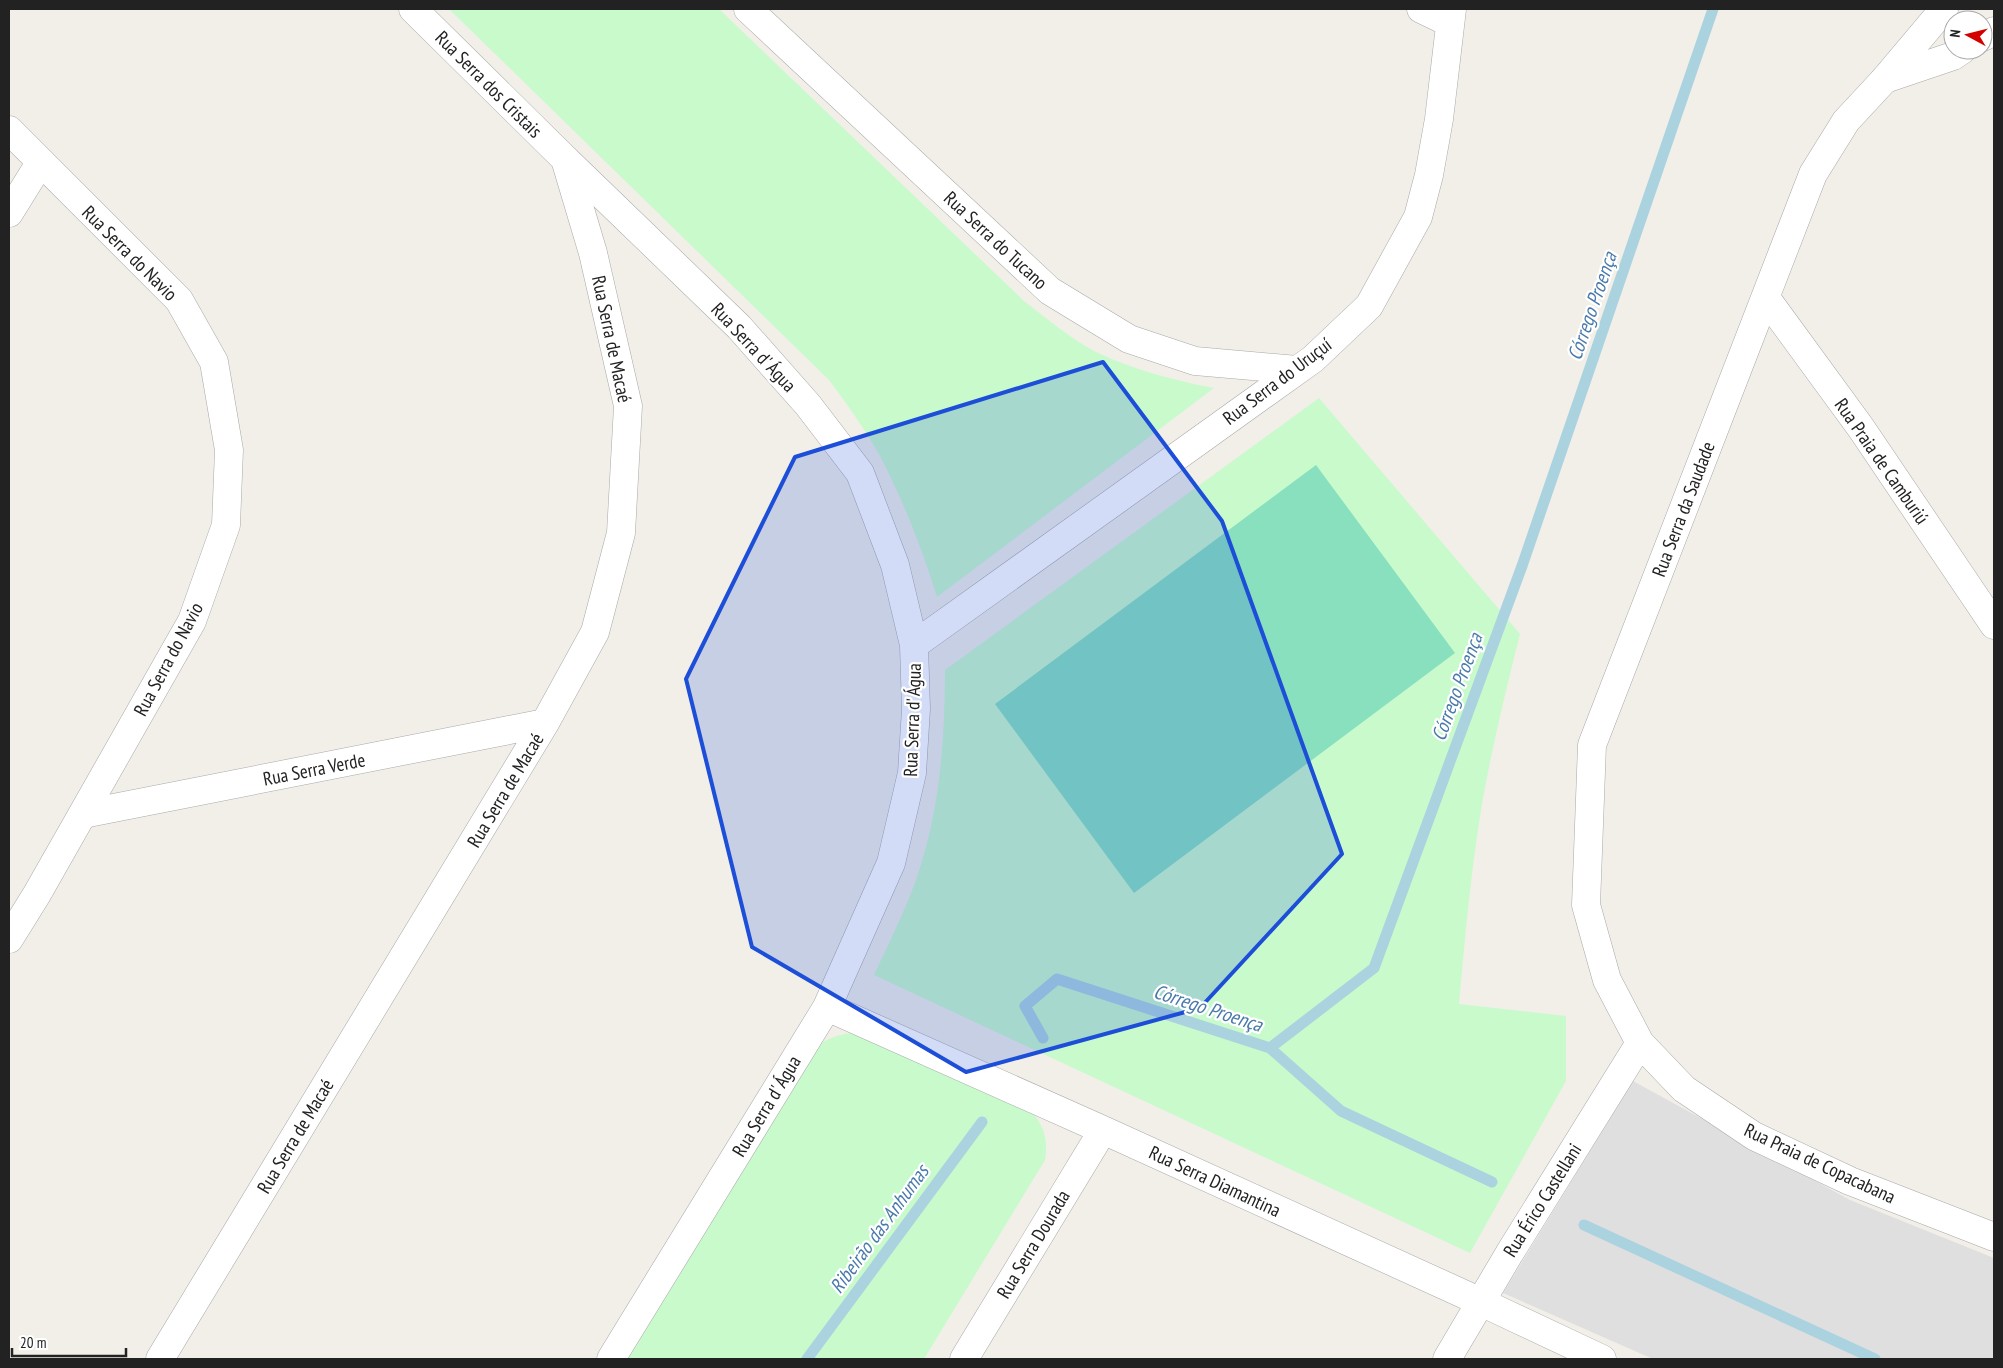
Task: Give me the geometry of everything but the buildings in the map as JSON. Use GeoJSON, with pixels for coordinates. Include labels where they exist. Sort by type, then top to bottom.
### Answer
{"type":"FeatureCollection","features":[{"type":"Feature","properties":{"kind":"street","name":"Rua Serra dos Cristais"},"geometry":{"type":"LineString","coordinates":[[413,9],[565,159]]}},
{"type":"Feature","properties":{"kind":"street","name":"Rua Serra do Tucano"},"geometry":{"type":"LineString","coordinates":[[748,9],[1050,290],[1129,339],[1195,361],[1297,370]]}},
{"type":"Feature","properties":{"kind":"street","name":"Rua Serra do Uruçuí"},"geometry":{"type":"LineString","coordinates":[[914,645],[1313,359],[1369,306],[1418,218],[1429,175],[1439,119],[1451,16],[1421,9]]}},
{"type":"Feature","properties":{"kind":"street"},"geometry":{"type":"LineString","coordinates":[[1885,79],[1944,9]]}},
{"type":"Feature","properties":{"kind":"street","name":"Rua Serra da Saudade"},"geometry":{"type":"LineString","coordinates":[[1640,1043],[1607,980],[1586,905],[1592,745],[1813,174],[1846,121],[1885,79],[1943,59]]}},
{"type":"Feature","properties":{"kind":"street","name":"Rua Serra do Navio"},"geometry":{"type":"LineString","coordinates":[[9,130],[179,300],[214,362],[230,450],[226,525],[192,621],[37,894],[9,939]]}},
{"type":"Feature","properties":{"kind":"street","name":"Rua Serra d' Água"},"geometry":{"type":"LineString","coordinates":[[565,159],[739,327],[808,405],[860,473],[895,565],[914,645],[916,709],[912,773],[891,863],[827,1007],[611,1359]]}},
{"type":"Feature","properties":{"kind":"street","name":"Rua Serra de Macaé"},"geometry":{"type":"LineString","coordinates":[[160,1359],[546,723],[595,632],[621,533],[628,406],[593,253],[565,159]]}},
{"type":"Feature","properties":{"kind":"street"},"geometry":{"type":"LineString","coordinates":[[9,213],[40,163]]}},
{"type":"Feature","properties":{"kind":"street","name":"Rua Praia de Camburiú"},"geometry":{"type":"LineString","coordinates":[[1766,298],[1861,428],[1994,626]]}},
{"type":"Feature","properties":{"kind":"street","name":"Rua Serra Verde"},"geometry":{"type":"LineString","coordinates":[[83,814],[546,723]]}},
{"type":"Feature","properties":{"kind":"street","name":"Rua Serra Diamantina"},"geometry":{"type":"LineString","coordinates":[[827,1007],[1103,1130],[1602,1359]]}},
{"type":"Feature","properties":{"kind":"street","name":"Rua Praia de Copacabana"},"geometry":{"type":"LineString","coordinates":[[1640,1043],[1684,1089],[1754,1136],[1850,1181],[1994,1237]]}},
{"type":"Feature","properties":{"kind":"street","name":"Rua Érico Castellani"},"geometry":{"type":"LineString","coordinates":[[1447,1359],[1509,1254],[1640,1043]]}},
{"type":"Feature","properties":{"kind":"street","name":"Rua Serra Dourada"},"geometry":{"type":"LineString","coordinates":[[964,1359],[1103,1130]]}},
{"type":"Feature","properties":{"kind":"highlighted area"},"geometry":{"type":"Polygon","coordinates":[[[1103,362],[1222,521],[1342,854],[1200,1008],[966,1072],[752,947],[686,679],[795,457],[1103,362]]]}},
{"type":"Feature","properties":{"kind":"shaded area"},"geometry":{"type":"Polygon","coordinates":[[[1633,1081],[1850,1200],[1994,1258],[1994,1359],[1653,1359],[1503,1293],[1633,1081]]]}},
{"type":"Feature","properties":{"kind":"green space"},"geometry":{"type":"Polygon","coordinates":[[[449,9],[719,9],[1024,301],[1050,321],[1086,347],[1110,358],[1154,374],[1214,388],[937,597],[911,524],[888,471],[849,407],[829,380],[449,9]]]}},
{"type":"Feature","properties":{"kind":"green space"},"geometry":{"type":"Polygon","coordinates":[[[1319,398],[1520,634],[1504,697],[1482,804],[1471,879],[1459,1004],[1566,1016],[1566,1081],[1470,1253],[874,975],[897,927],[925,852],[940,775],[945,670],[1319,398]]]}},
{"type":"Feature","properties":{"kind":"green space"},"geometry":{"type":"Polygon","coordinates":[[[1316,465],[1455,653],[1134,893],[995,704],[1316,465]]]}},
{"type":"Feature","properties":{"kind":"green space"},"geometry":{"type":"Polygon","coordinates":[[[851,1033],[1033,1113],[1045,1135],[1045,1160],[924,1359],[626,1359],[815,1048],[831,1038],[851,1033]]]}},
{"type":"Feature","properties":{"kind":"waterway","name":"Córrego Proença"},"geometry":{"type":"LineString","coordinates":[[1043,1038],[1025,1006],[1057,979],[1270,1048],[1374,968],[1522,566],[1713,9]]}},
{"type":"Feature","properties":{"kind":"waterway"},"geometry":{"type":"LineString","coordinates":[[1270,1048],[1341,1111],[1492,1182]]}},
{"type":"Feature","properties":{"kind":"waterway","name":"Ribeirão das Anhumas"},"geometry":{"type":"LineString","coordinates":[[807,1359],[982,1122]]}},
{"type":"Feature","properties":{"kind":"waterway"},"geometry":{"type":"LineString","coordinates":[[1584,1225],[1875,1359]]}}]}
